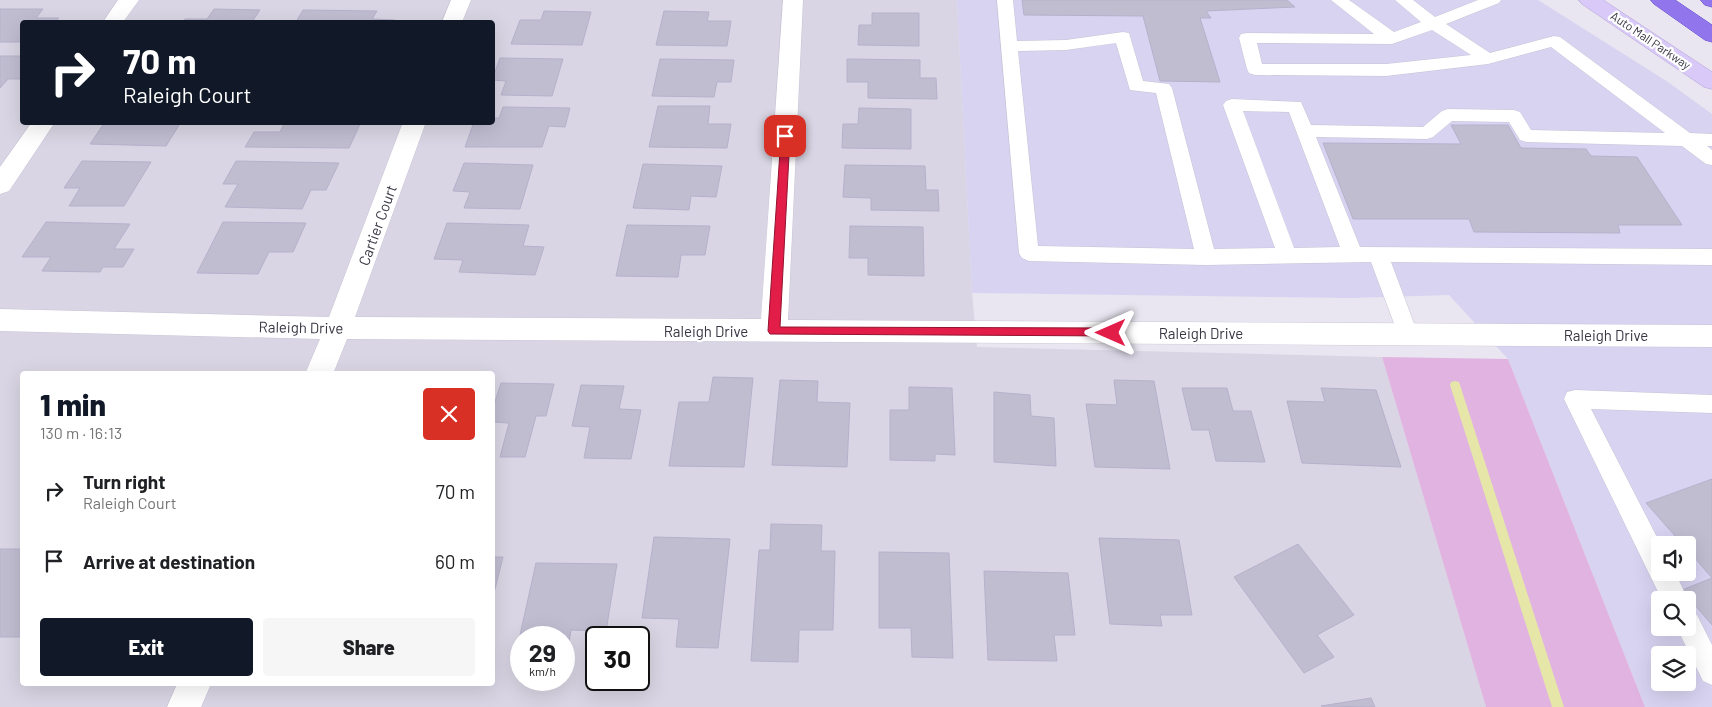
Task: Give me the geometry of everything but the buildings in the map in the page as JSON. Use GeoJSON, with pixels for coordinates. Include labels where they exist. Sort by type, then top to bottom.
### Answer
{"type":"FeatureCollection","features":[{"type":"Feature","properties":{"kind":"highway"},"geometry":{"type":"LineString","coordinates":[[1660,0],[1712,35]]}},
{"type":"Feature","properties":{"kind":"street"},"geometry":{"type":"LineString","coordinates":[[114,20],[129,0]]}},
{"type":"Feature","properties":{"kind":"street"},"geometry":{"type":"LineString","coordinates":[[453,20],[460,0]]}},
{"type":"Feature","properties":{"kind":"street"},"geometry":{"type":"LineString","coordinates":[[774,331],[794,0]]}},
{"type":"Feature","properties":{"kind":"street","name":"Auto Mall Parkway"},"geometry":{"type":"LineString","coordinates":[[1589,0],[1712,82]]}},
{"type":"Feature","properties":{"kind":"street"},"geometry":{"type":"LineString","coordinates":[[0,185],[42,125]]}},
{"type":"Feature","properties":{"kind":"street","name":"Cartier Court"},"geometry":{"type":"LineString","coordinates":[[320,371],[414,125]]}},
{"type":"Feature","properties":{"kind":"street","name":"Raleigh Drive"},"geometry":{"type":"LineString","coordinates":[[0,320],[338,328],[1712,336]]}},
{"type":"Feature","properties":{"kind":"street"},"geometry":{"type":"LineString","coordinates":[[184,707],[193,686]]}},
{"type":"Feature","properties":{"kind":"lane"},"geometry":{"type":"LineString","coordinates":[[1005,0],[1029,254],[1206,257],[1353,254],[1712,257]]}},
{"type":"Feature","properties":{"kind":"lane"},"geometry":{"type":"LineString","coordinates":[[1339,0],[1392,39]]}},
{"type":"Feature","properties":{"kind":"lane"},"geometry":{"type":"LineString","coordinates":[[1403,0],[1433,23],[1488,58]]}},
{"type":"Feature","properties":{"kind":"lane"},"geometry":{"type":"LineString","coordinates":[[1491,0],[1392,39],[1247,38],[1255,69],[1386,70],[1488,58],[1554,41],[1712,159]]}},
{"type":"Feature","properties":{"kind":"lane"},"geometry":{"type":"LineString","coordinates":[[1009,46],[1066,45],[1123,37],[1136,86],[1163,88],[1206,257]]}},
{"type":"Feature","properties":{"kind":"lane"},"geometry":{"type":"LineString","coordinates":[[1287,255],[1232,105],[1295,106],[1353,254]]}},
{"type":"Feature","properties":{"kind":"lane"},"geometry":{"type":"LineString","coordinates":[[1305,131],[1426,133],[1448,115],[1514,116],[1526,136],[1712,140]]}},
{"type":"Feature","properties":{"kind":"lane"},"geometry":{"type":"LineString","coordinates":[[1378,254],[1408,334]]}},
{"type":"Feature","properties":{"kind":"lane"},"geometry":{"type":"LineString","coordinates":[[1651,551],[1575,399],[1712,404]]}},
{"type":"Feature","properties":{"kind":"lane"},"geometry":{"type":"LineString","coordinates":[[1694,636],[1712,672]]}},
{"type":"Feature","properties":{"kind":"shaded area"},"geometry":{"type":"Polygon","coordinates":[[[0,0],[957,0],[972,293],[977,347],[1382,357],[1486,707],[0,707],[0,0]]]}},
{"type":"Feature","properties":{"kind":"shaded area"},"geometry":{"type":"Polygon","coordinates":[[[957,0],[1538,0],[1668,82],[1712,114],[1712,707],[1645,707],[1508,359],[1449,295],[1351,298],[972,293],[957,0]]]}},
{"type":"Feature","properties":{"kind":"shaded area"},"geometry":{"type":"Polygon","coordinates":[[[1382,357],[1508,359],[1645,707],[1486,707],[1382,357]]]}},
{"type":"Feature","properties":{"kind":"waterway"},"geometry":{"type":"LineString","coordinates":[[1455,385],[1558,707]]}},
{"type":"Feature","properties":{"kind":"route"},"geometry":{"type":"LineString","coordinates":[[785,136],[774,331],[1111,333]]}}]}
